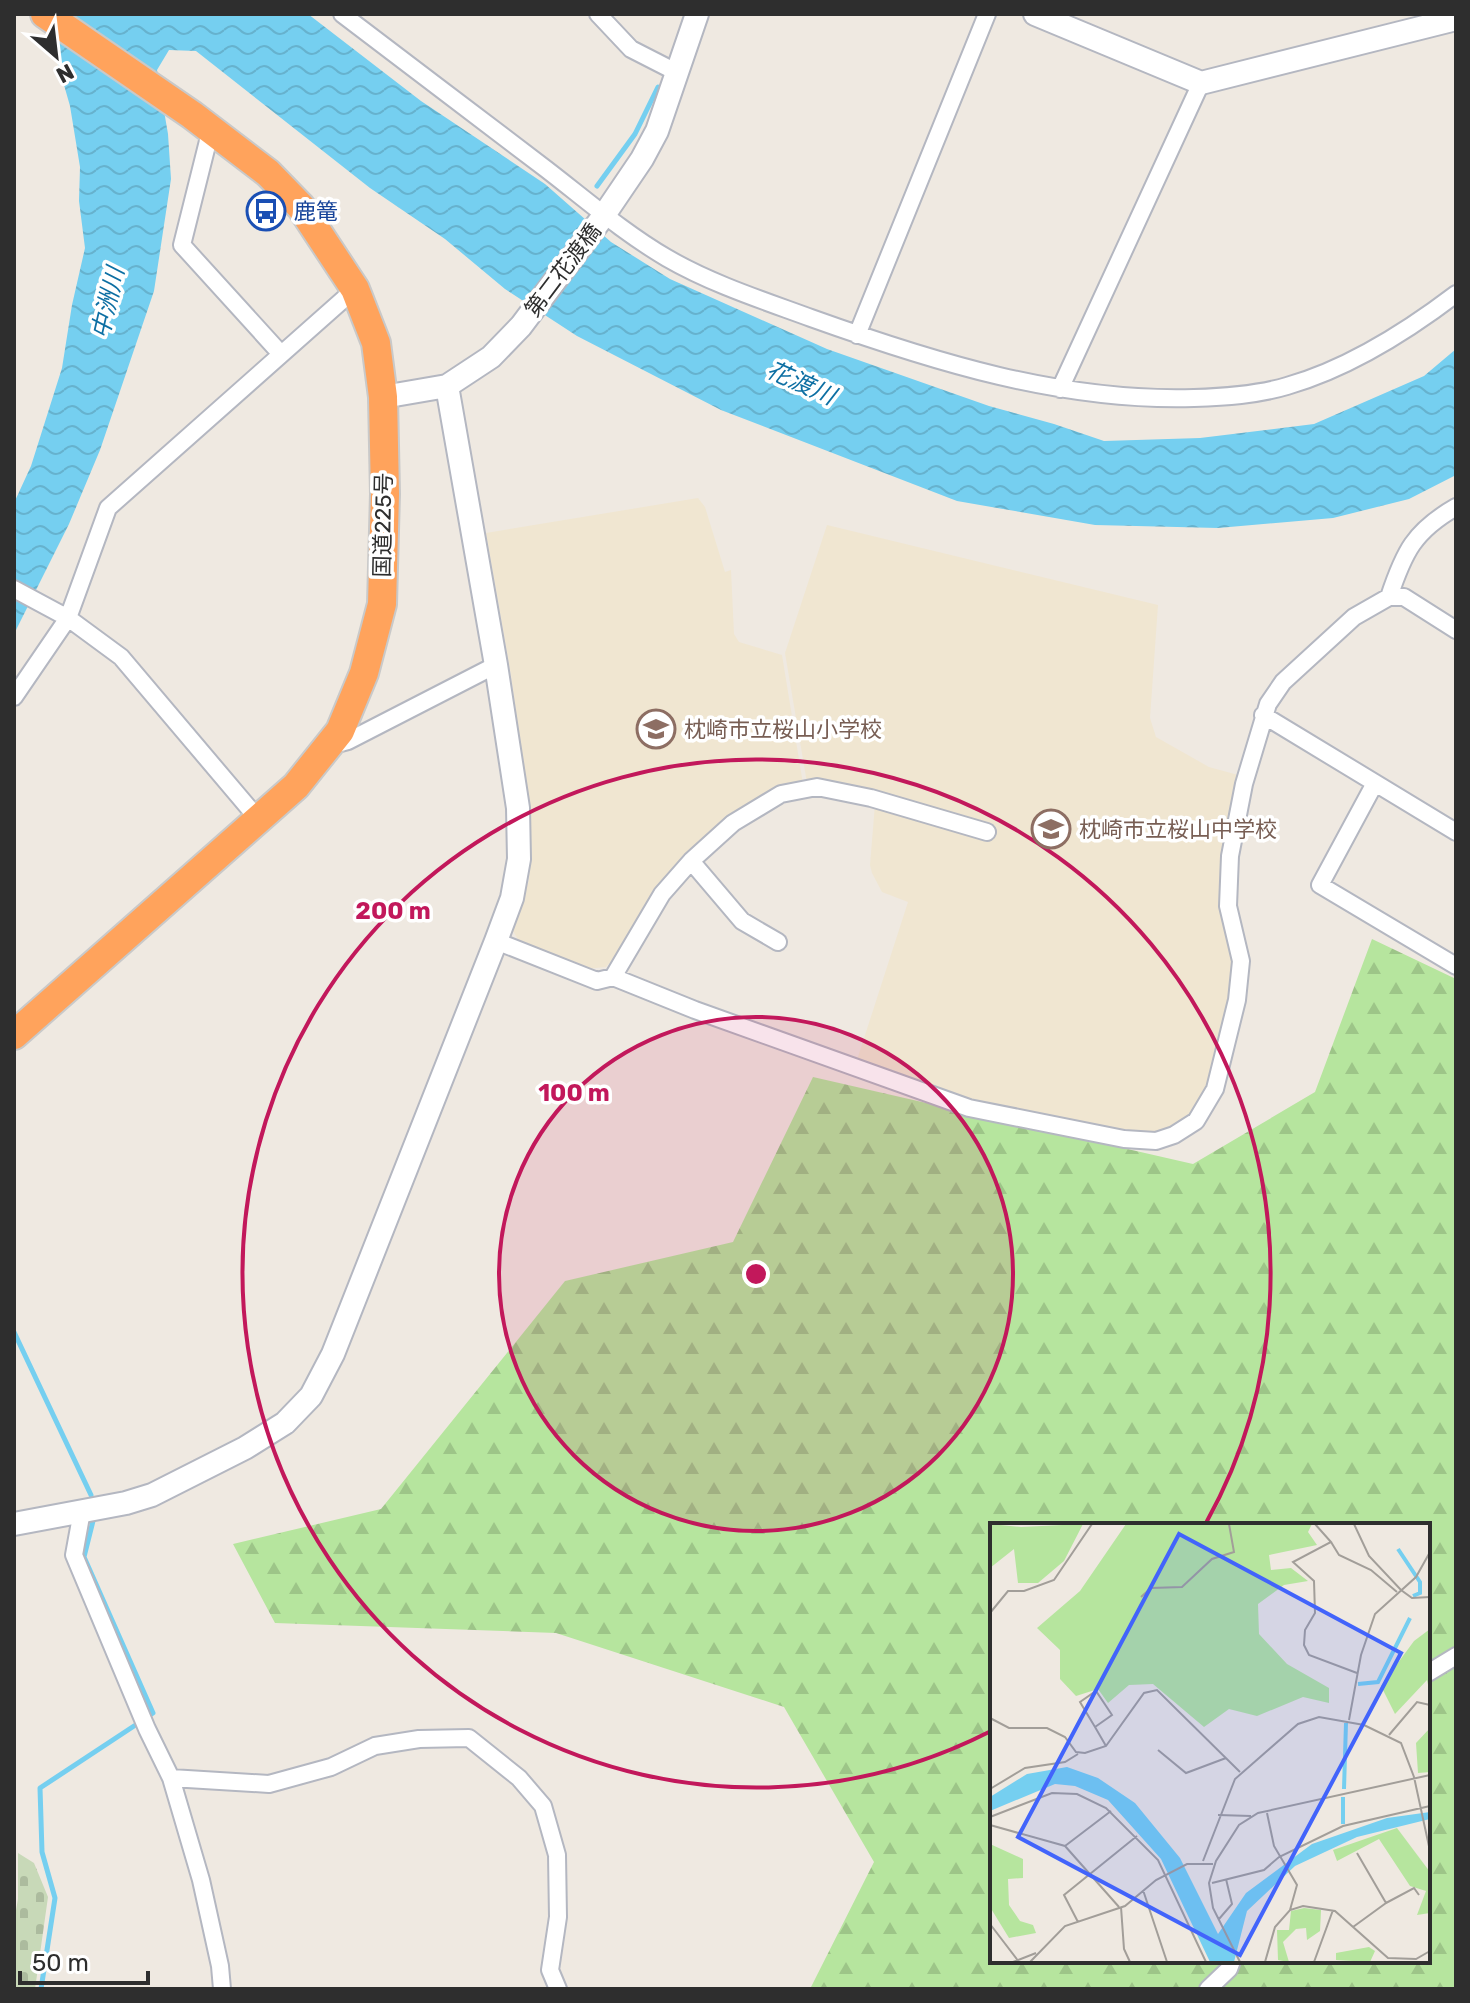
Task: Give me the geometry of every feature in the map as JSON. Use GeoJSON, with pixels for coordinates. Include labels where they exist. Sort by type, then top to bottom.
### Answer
{"type":"FeatureCollection","features":[{"type":"Feature","properties":{"kind":"highway","name":"国道225号"},"geometry":{"type":"LineString","coordinates":[[14,1035],[296,786],[340,731],[364,673],[382,604],[385,494],[383,397],[376,343],[355,289],[301,207],[268,173],[211,129],[45,14]]}},
{"type":"Feature","properties":{"kind":"street"},"geometry":{"type":"LineString","coordinates":[[342,14],[604,216],[663,255],[716,283],[857,335],[989,374],[1095,394],[1172,399],[1248,394],[1286,387],[1325,373],[1369,350],[1456,294]]}},
{"type":"Feature","properties":{"kind":"street"},"geometry":{"type":"LineString","coordinates":[[598,14],[631,49],[678,73]]}},
{"type":"Feature","properties":{"kind":"street","name":"第二花渡橋"},"geometry":{"type":"LineString","coordinates":[[447,386],[491,357],[521,326],[604,216],[657,131],[697,14]]}},
{"type":"Feature","properties":{"kind":"street"},"geometry":{"type":"LineString","coordinates":[[857,335],[987,14]]}},
{"type":"Feature","properties":{"kind":"street"},"geometry":{"type":"LineString","coordinates":[[1035,14],[1201,83],[1456,19]]}},
{"type":"Feature","properties":{"kind":"street"},"geometry":{"type":"LineString","coordinates":[[1060,389],[1201,83]]}},
{"type":"Feature","properties":{"kind":"street"},"geometry":{"type":"LineString","coordinates":[[211,129],[182,245],[281,354]]}},
{"type":"Feature","properties":{"kind":"street"},"geometry":{"type":"LineString","coordinates":[[14,697],[61,614],[108,508],[355,289]]}},
{"type":"Feature","properties":{"kind":"street"},"geometry":{"type":"LineString","coordinates":[[14,1524],[152,1495],[245,1448],[285,1423],[311,1396],[333,1354],[512,898],[519,859],[518,808],[447,386],[383,397]]}},
{"type":"Feature","properties":{"kind":"street"},"geometry":{"type":"LineString","coordinates":[[1389,597],[1401,562],[1416,535],[1456,507]]}},
{"type":"Feature","properties":{"kind":"street"},"geometry":{"type":"LineString","coordinates":[[14,589],[61,614],[121,657],[259,820]]}},
{"type":"Feature","properties":{"kind":"street"},"geometry":{"type":"LineString","coordinates":[[496,941],[597,981],[613,977],[695,1010],[969,1108],[1124,1139],[1156,1141],[1174,1135],[1196,1121],[1215,1089],[1237,1000],[1241,961],[1228,906],[1227,882],[1244,784],[1263,715],[1283,682],[1354,617],[1389,597],[1404,597],[1456,630]]}},
{"type":"Feature","properties":{"kind":"street"},"geometry":{"type":"LineString","coordinates":[[327,747],[348,741],[496,665]]}},
{"type":"Feature","properties":{"kind":"street"},"geometry":{"type":"LineString","coordinates":[[1263,715],[1456,832]]}},
{"type":"Feature","properties":{"kind":"street"},"geometry":{"type":"LineString","coordinates":[[1375,783],[1320,885],[1456,966]]}},
{"type":"Feature","properties":{"kind":"street"},"geometry":{"type":"LineString","coordinates":[[613,977],[662,894],[691,861],[733,823],[781,794],[817,787],[871,798],[987,832]]}},
{"type":"Feature","properties":{"kind":"street"},"geometry":{"type":"LineString","coordinates":[[691,861],[742,921],[778,942]]}},
{"type":"Feature","properties":{"kind":"street"},"geometry":{"type":"LineString","coordinates":[[82,1511],[74,1555],[147,1729],[171,1778],[201,1880],[222,1989]]}},
{"type":"Feature","properties":{"kind":"street"},"geometry":{"type":"LineString","coordinates":[[1430,1672],[1456,1656]]}},
{"type":"Feature","properties":{"kind":"street"},"geometry":{"type":"LineString","coordinates":[[171,1778],[269,1784],[331,1767],[375,1746],[419,1739],[469,1738],[519,1778],[543,1806],[557,1855],[558,1917],[550,1970],[558,1989]]}},
{"type":"Feature","properties":{"kind":"street"},"geometry":{"type":"LineString","coordinates":[[1208,1989],[1231,1963]]}},
{"type":"Feature","properties":{"kind":"shaded area","name":"枕崎市立桜山小学校"},"geometry":{"type":"Polygon","coordinates":[[[698,498],[705,507],[725,572],[731,570],[734,634],[739,642],[782,655],[803,784],[743,808],[606,967],[585,969],[519,941],[513,931],[529,880],[531,821],[511,675],[486,533],[698,498]]]}},
{"type":"Feature","properties":{"kind":"shaded area","name":"枕崎市立桜山中学校"},"geometry":{"type":"Polygon","coordinates":[[[827,525],[1158,605],[1150,718],[1156,737],[1209,767],[1238,775],[1222,874],[1234,959],[1234,988],[1209,1092],[1198,1109],[1177,1127],[1157,1133],[1126,1133],[974,1104],[856,1063],[908,902],[882,892],[872,873],[876,792],[807,783],[785,653],[827,525]]]}},
{"type":"Feature","properties":{"kind":"green space"},"geometry":{"type":"Polygon","coordinates":[[[1372,939],[1456,979],[1456,1989],[810,1989],[874,1862],[784,1707],[556,1633],[275,1623],[233,1544],[381,1509],[565,1281],[733,1242],[813,1077],[1193,1164],[1315,1092],[1372,939]]]}},
{"type":"Feature","properties":{"kind":"green space"},"geometry":{"type":"Polygon","coordinates":[[[18,1853],[34,1863],[48,1897],[35,1989],[14,1989],[18,1853]]]}},
{"type":"Feature","properties":{"kind":"water"},"geometry":{"type":"Polygon","coordinates":[[[47,14],[308,14],[421,101],[545,184],[611,242],[670,279],[827,349],[989,406],[1104,441],[1200,438],[1314,424],[1424,376],[1456,349],[1456,475],[1409,499],[1333,518],[1218,528],[1095,525],[957,501],[721,410],[577,336],[505,289],[445,239],[370,188],[196,51],[169,50],[157,70],[168,134],[171,179],[154,291],[100,450],[69,524],[14,634],[14,503],[31,466],[62,368],[85,248],[79,201],[80,167],[70,106],[47,14]]]}},
{"type":"Feature","properties":{"kind":"waterway"},"geometry":{"type":"LineString","coordinates":[[597,186],[635,134],[658,87]]}},
{"type":"Feature","properties":{"kind":"waterway"},"geometry":{"type":"LineString","coordinates":[[14,1332],[91,1495]]}},
{"type":"Feature","properties":{"kind":"waterway"},"geometry":{"type":"LineString","coordinates":[[93,1521],[84,1557],[153,1713],[150,1715]]}},
{"type":"Feature","properties":{"kind":"waterway"},"geometry":{"type":"LineString","coordinates":[[41,1989],[55,1898],[42,1852],[40,1788],[134,1726]]}},
{"type":"Feature","properties":{"kind":"place","name":"鹿篭"},"geometry":{"type":"Point","coordinates":[266,211]}},
{"type":"Feature","properties":{"kind":"place","name":"枕崎市立桜山小学校"},"geometry":{"type":"Point","coordinates":[656,729]}},
{"type":"Feature","properties":{"kind":"place","name":"枕崎市立桜山中学校"},"geometry":{"type":"Point","coordinates":[1051,829]}},
{"type":"Feature","properties":{"kind":"water label","name":"中洲川"},"geometry":{"type":"Point","coordinates":[108,303]}},
{"type":"Feature","properties":{"kind":"water label","name":"花渡川"},"geometry":{"type":"Point","coordinates":[801,383]}}]}
